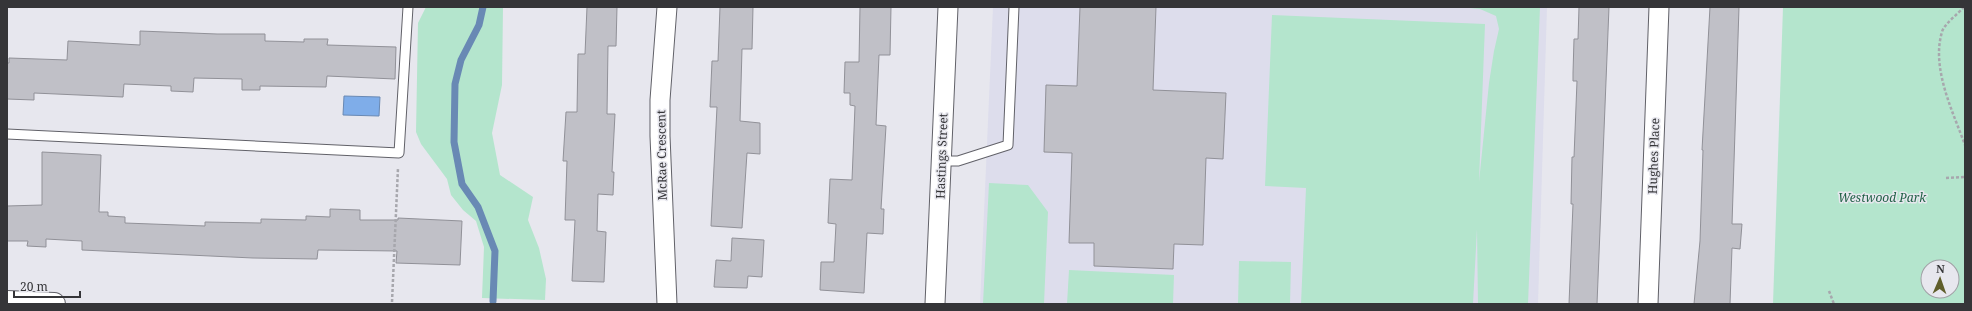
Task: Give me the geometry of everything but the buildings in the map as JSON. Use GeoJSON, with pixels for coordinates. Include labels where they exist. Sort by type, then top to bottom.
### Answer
{"type":"FeatureCollection","features":[{"type":"Feature","properties":{"kind":"street","name":"McRae Crescent"},"geometry":{"type":"LineString","coordinates":[[667,7],[660,100],[667,304]]}},
{"type":"Feature","properties":{"kind":"street","name":"Hastings Street"},"geometry":{"type":"LineString","coordinates":[[935,304],[948,7]]}},
{"type":"Feature","properties":{"kind":"street","name":"Hughes Place"},"geometry":{"type":"LineString","coordinates":[[1648,304],[1659,7]]}},
{"type":"Feature","properties":{"kind":"street"},"geometry":{"type":"LineString","coordinates":[[7,302],[54,304]]}},
{"type":"Feature","properties":{"kind":"lane"},"geometry":{"type":"LineString","coordinates":[[7,134],[399,153],[408,7]]}},
{"type":"Feature","properties":{"kind":"lane"},"geometry":{"type":"LineString","coordinates":[[942,161],[958,161],[1008,145],[1014,7]]}},
{"type":"Feature","properties":{"kind":"path"},"geometry":{"type":"LineString","coordinates":[[1964,7],[1942,31],[1938,59],[1948,100],[1965,145]]}},
{"type":"Feature","properties":{"kind":"path"},"geometry":{"type":"LineString","coordinates":[[392,302],[399,153]]}},
{"type":"Feature","properties":{"kind":"path"},"geometry":{"type":"LineString","coordinates":[[1946,178],[1965,177]]}},
{"type":"Feature","properties":{"kind":"path"},"geometry":{"type":"LineString","coordinates":[[1829,291],[1834,304]]}},
{"type":"Feature","properties":{"kind":"shaded area"},"geometry":{"type":"Polygon","coordinates":[[[993,7],[1547,7],[1538,304],[980,304],[993,7]]]}},
{"type":"Feature","properties":{"kind":"green space"},"geometry":{"type":"Polygon","coordinates":[[[426,7],[503,7],[502,85],[492,133],[500,175],[533,197],[528,220],[539,248],[546,279],[545,300],[482,298],[484,247],[476,221],[463,210],[451,195],[447,179],[421,144],[416,132],[418,23],[426,7]]]}},
{"type":"Feature","properties":{"kind":"green space"},"geometry":{"type":"Polygon","coordinates":[[[1460,7],[1540,7],[1528,304],[1478,304],[1477,229],[1473,304],[1301,304],[1306,188],[1265,186],[1272,15],[1485,24],[1479,182],[1489,83],[1499,29],[1496,16],[1480,9],[1460,7]]]}},
{"type":"Feature","properties":{"kind":"green space","name":"Westwood Park"},"geometry":{"type":"Polygon","coordinates":[[[1783,7],[1965,7],[1965,304],[1773,304],[1783,7]]]}},
{"type":"Feature","properties":{"kind":"green space"},"geometry":{"type":"Polygon","coordinates":[[[989,183],[1028,185],[1048,212],[1044,304],[983,304],[989,183]]]}},
{"type":"Feature","properties":{"kind":"green space"},"geometry":{"type":"Polygon","coordinates":[[[1239,261],[1291,262],[1290,304],[1238,304],[1239,261]]]}},
{"type":"Feature","properties":{"kind":"green space"},"geometry":{"type":"Polygon","coordinates":[[[1069,270],[1174,275],[1173,304],[1067,304],[1069,270]]]}},
{"type":"Feature","properties":{"kind":"water"},"geometry":{"type":"Polygon","coordinates":[[[344,96],[380,97],[379,116],[343,115],[344,96]]]}},
{"type":"Feature","properties":{"kind":"waterway"},"geometry":{"type":"LineString","coordinates":[[483,7],[479,25],[461,60],[455,84],[454,142],[462,184],[478,207],[495,251],[493,301]]}}]}
